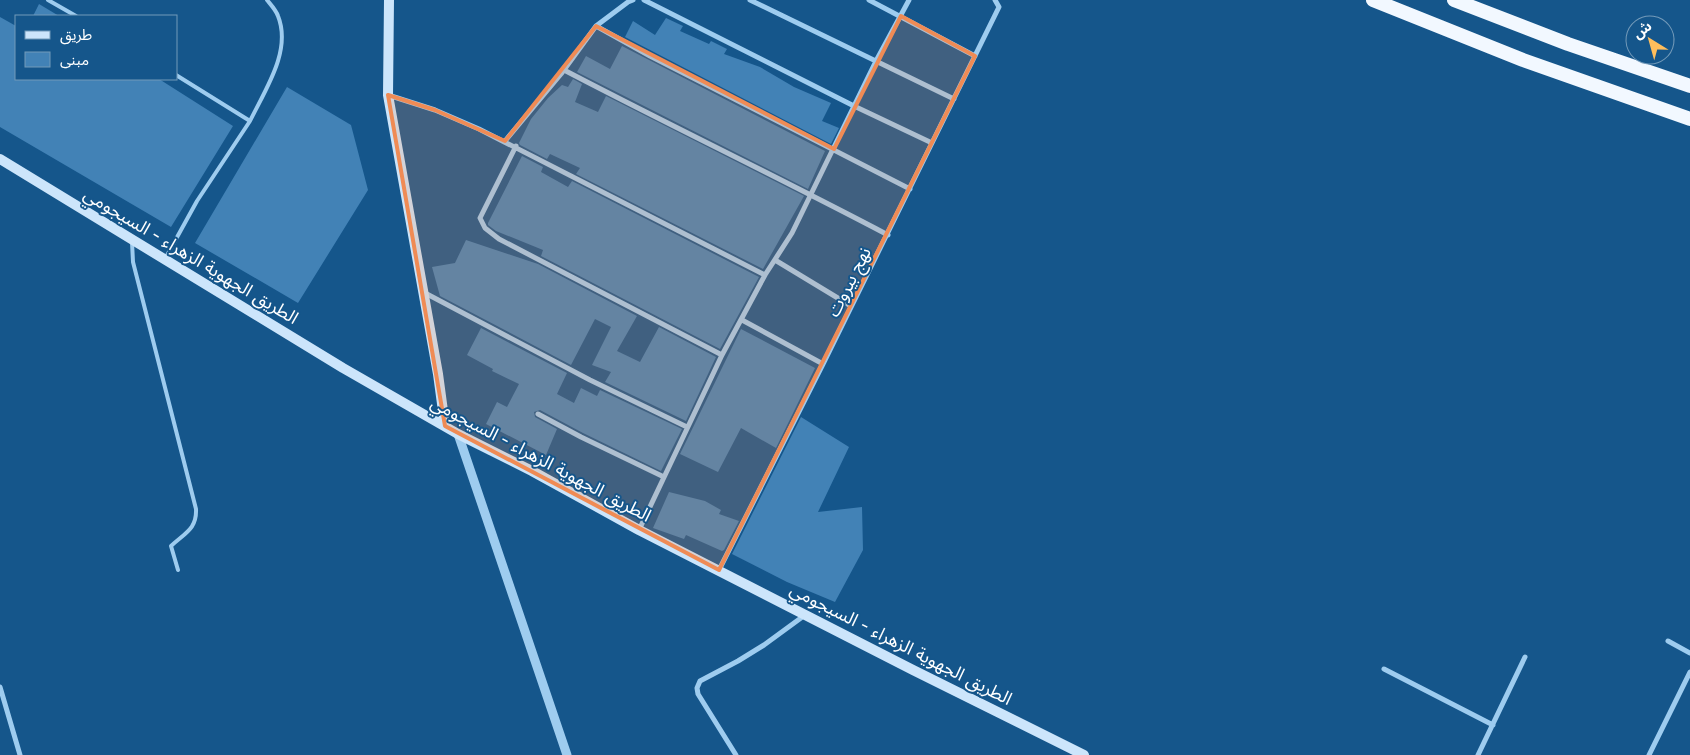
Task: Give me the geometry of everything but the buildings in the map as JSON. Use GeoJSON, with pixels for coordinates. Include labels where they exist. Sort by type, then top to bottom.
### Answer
{"type":"FeatureCollection","features":[{"type":"Feature","properties":{"kind":"highway"},"geometry":{"type":"LineString","coordinates":[[1373,0],[1523,60],[1690,119]]}},
{"type":"Feature","properties":{"kind":"highway"},"geometry":{"type":"LineString","coordinates":[[1454,0],[1568,44],[1690,86]]}},
{"type":"Feature","properties":{"kind":"main road"},"geometry":{"type":"LineString","coordinates":[[389,0],[388,95],[438,374],[444,426]]}},
{"type":"Feature","properties":{"kind":"main road","name":"الطريق الجهوية الزهراء - السيجومي"},"geometry":{"type":"LineString","coordinates":[[0,159],[366,381],[458,434],[532,471],[639,530],[1084,755]]}},
{"type":"Feature","properties":{"kind":"street"},"geometry":{"type":"LineString","coordinates":[[505,141],[564,70],[596,26],[633,0]]}},
{"type":"Feature","properties":{"kind":"street"},"geometry":{"type":"LineString","coordinates":[[644,0],[854,106],[932,143]]}},
{"type":"Feature","properties":{"kind":"street"},"geometry":{"type":"LineString","coordinates":[[750,0],[954,99]]}},
{"type":"Feature","properties":{"kind":"street"},"geometry":{"type":"LineString","coordinates":[[869,0],[975,56]]}},
{"type":"Feature","properties":{"kind":"street"},"geometry":{"type":"LineString","coordinates":[[639,530],[722,355],[765,276],[792,233],[876,61],[909,0]]}},
{"type":"Feature","properties":{"kind":"street","name":"نهج بيروت"},"geometry":{"type":"LineString","coordinates":[[719,570],[888,234],[999,7],[997,2]]}},
{"type":"Feature","properties":{"kind":"street"},"geometry":{"type":"LineString","coordinates":[[596,26],[650,56],[834,148],[910,189]]}},
{"type":"Feature","properties":{"kind":"street"},"geometry":{"type":"LineString","coordinates":[[564,70],[888,234]]}},
{"type":"Feature","properties":{"kind":"street"},"geometry":{"type":"LineString","coordinates":[[388,95],[435,110],[516,146],[765,276]]}},
{"type":"Feature","properties":{"kind":"street"},"geometry":{"type":"LineString","coordinates":[[516,146],[480,218],[485,228],[499,239],[722,355]]}},
{"type":"Feature","properties":{"kind":"street"},"geometry":{"type":"LineString","coordinates":[[775,260],[851,306]]}},
{"type":"Feature","properties":{"kind":"street"},"geometry":{"type":"LineString","coordinates":[[422,292],[590,380],[688,427]]}},
{"type":"Feature","properties":{"kind":"street"},"geometry":{"type":"LineString","coordinates":[[742,320],[823,364]]}},
{"type":"Feature","properties":{"kind":"street"},"geometry":{"type":"LineString","coordinates":[[538,414],[664,477]]}},
{"type":"Feature","properties":{"kind":"street"},"geometry":{"type":"LineString","coordinates":[[458,434],[567,755]]}},
{"type":"Feature","properties":{"kind":"street"},"geometry":{"type":"LineString","coordinates":[[736,755],[698,694],[698,684],[700,681],[758,649],[805,615]]}},
{"type":"Feature","properties":{"kind":"street"},"geometry":{"type":"LineString","coordinates":[[1668,641],[1690,653]]}},
{"type":"Feature","properties":{"kind":"street"},"geometry":{"type":"LineString","coordinates":[[1478,755],[1525,658]]}},
{"type":"Feature","properties":{"kind":"street"},"geometry":{"type":"LineString","coordinates":[[1384,669],[1493,724]]}},
{"type":"Feature","properties":{"kind":"street"},"geometry":{"type":"LineString","coordinates":[[1649,755],[1690,672]]}},
{"type":"Feature","properties":{"kind":"street"},"geometry":{"type":"LineString","coordinates":[[0,687],[20,755]]}},
{"type":"Feature","properties":{"kind":"lane"},"geometry":{"type":"LineString","coordinates":[[48,0],[74,15]]}},
{"type":"Feature","properties":{"kind":"lane"},"geometry":{"type":"LineString","coordinates":[[165,259],[196,201],[250,121],[269,82],[283,37],[278,15],[267,0]]}},
{"type":"Feature","properties":{"kind":"lane"},"geometry":{"type":"LineString","coordinates":[[178,76],[250,121]]}},
{"type":"Feature","properties":{"kind":"lane"},"geometry":{"type":"LineString","coordinates":[[132,240],[132,262],[194,501],[196,518],[193,525],[172,546],[178,570]]}},
{"type":"Feature","properties":{"kind":"highlighted area"},"geometry":{"type":"Polygon","coordinates":[[[901,16],[975,56],[719,570],[445,426],[388,95],[435,110],[505,141],[596,26],[834,149],[901,16]]]}}]}
